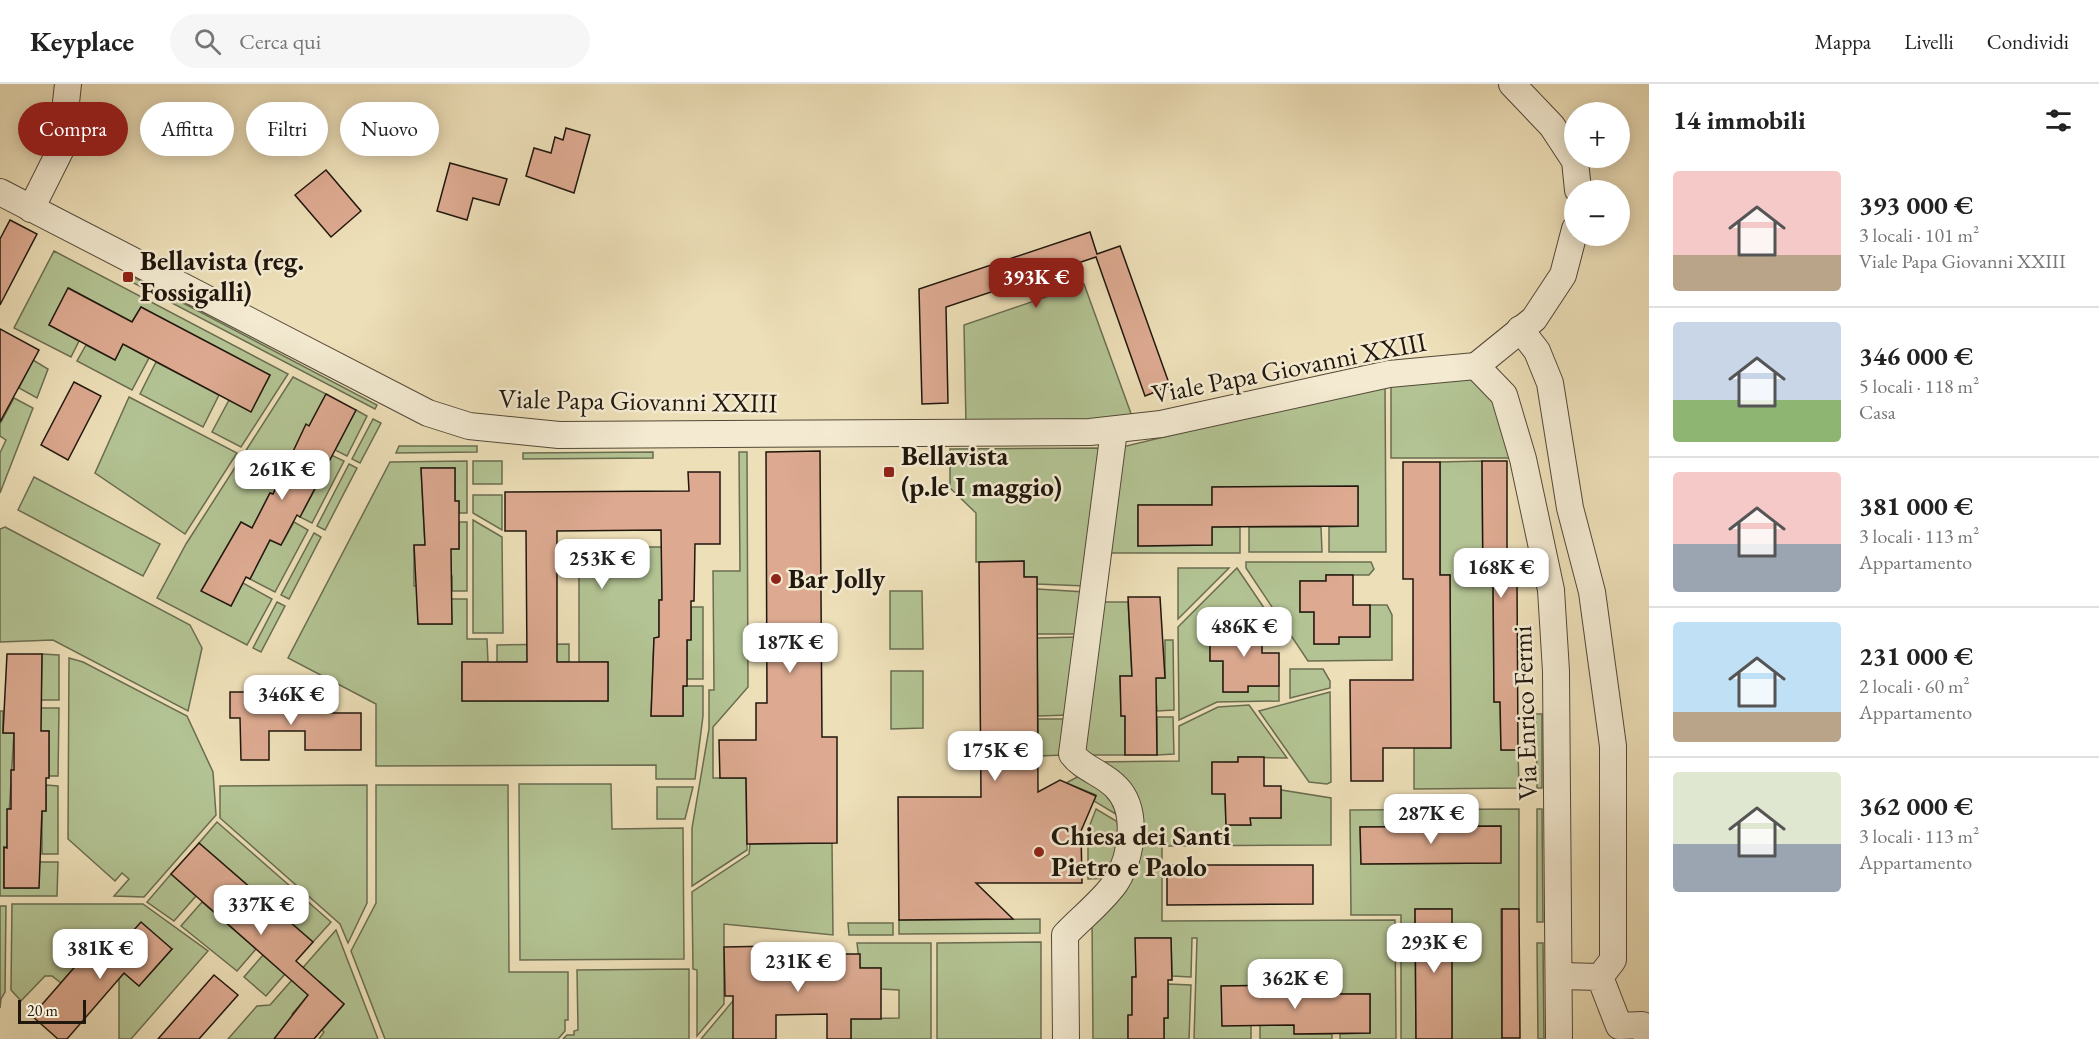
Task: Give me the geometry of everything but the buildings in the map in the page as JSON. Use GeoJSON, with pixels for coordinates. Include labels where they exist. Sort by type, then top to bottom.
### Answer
{"type":"FeatureCollection","features":[{"type":"Feature","properties":{"kind":"street"},"geometry":{"type":"LineString","coordinates":[[31,209],[62,149],[68,84]]}},
{"type":"Feature","properties":{"kind":"street"},"geometry":{"type":"LineString","coordinates":[[1512,84],[1552,126],[1575,161],[1577,180]]}},
{"type":"Feature","properties":{"kind":"street","name":"Viale Papa Giovanni XXIII"},"geometry":{"type":"LineString","coordinates":[[0,192],[428,412],[469,426],[559,435],[1114,430],[1161,424],[1389,374],[1476,366]]}},
{"type":"Feature","properties":{"kind":"street"},"geometry":{"type":"LineString","coordinates":[[1476,366],[1534,319],[1563,275],[1571,246]]}},
{"type":"Feature","properties":{"kind":"street"},"geometry":{"type":"LineString","coordinates":[[1520,329],[1537,351],[1550,383],[1570,508],[1592,592],[1613,746],[1614,960],[1600,977]]}},
{"type":"Feature","properties":{"kind":"street","name":"Via Enrico Fermi"},"geometry":{"type":"LineString","coordinates":[[1476,366],[1504,395],[1523,459],[1551,590],[1556,671],[1559,1039]]}},
{"type":"Feature","properties":{"kind":"street"},"geometry":{"type":"LineString","coordinates":[[1066,1039],[1065,935],[1116,881],[1127,851],[1131,826],[1127,806],[1118,788],[1077,761],[1072,754],[1114,430]]}},
{"type":"Feature","properties":{"kind":"street"},"geometry":{"type":"LineString","coordinates":[[1560,976],[1600,977]]}},
{"type":"Feature","properties":{"kind":"street"},"geometry":{"type":"LineString","coordinates":[[1600,977],[1619,1026],[1642,1025],[1648,1039]]}},
{"type":"Feature","properties":{"kind":"green space"},"geometry":{"type":"Polygon","coordinates":[[[54,251],[288,374],[241,447],[212,432],[229,400],[251,411],[270,375],[141,307],[132,322],[69,288],[49,325],[79,341],[71,357],[14,328],[54,251]]]}},
{"type":"Feature","properties":{"kind":"green space"},"geometry":{"type":"Polygon","coordinates":[[[126,273],[377,405],[375,409],[124,278],[126,273]]]}},
{"type":"Feature","properties":{"kind":"green space"},"geometry":{"type":"Polygon","coordinates":[[[1084,284],[1133,419],[966,424],[964,325],[1084,284]]]}},
{"type":"Feature","properties":{"kind":"green space"},"geometry":{"type":"Polygon","coordinates":[[[123,344],[149,358],[132,390],[77,361],[86,345],[115,360],[123,344]]]}},
{"type":"Feature","properties":{"kind":"green space"},"geometry":{"type":"Polygon","coordinates":[[[33,360],[48,369],[37,398],[19,388],[33,360]]]}},
{"type":"Feature","properties":{"kind":"green space"},"geometry":{"type":"Polygon","coordinates":[[[156,362],[219,395],[203,427],[140,394],[156,362]]]}},
{"type":"Feature","properties":{"kind":"green space"},"geometry":{"type":"Polygon","coordinates":[[[1468,376],[1493,397],[1513,458],[1391,458],[1391,383],[1468,376]]]}},
{"type":"Feature","properties":{"kind":"green space"},"geometry":{"type":"Polygon","coordinates":[[[293,377],[326,394],[309,426],[306,425],[273,494],[270,493],[252,528],[241,522],[202,590],[231,606],[243,583],[272,599],[247,645],[157,598],[186,544],[293,377]]]}},
{"type":"Feature","properties":{"kind":"green space"},"geometry":{"type":"Polygon","coordinates":[[[1385,384],[1386,552],[1329,552],[1329,527],[1358,526],[1358,487],[1212,487],[1212,505],[1138,505],[1138,546],[1212,545],[1212,527],[1240,527],[1240,553],[1108,553],[1122,447],[1385,384]]]}},
{"type":"Feature","properties":{"kind":"green space"},"geometry":{"type":"Polygon","coordinates":[[[129,397],[237,453],[185,534],[95,473],[129,397]]]}},
{"type":"Feature","properties":{"kind":"green space"},"geometry":{"type":"Polygon","coordinates":[[[14,398],[33,408],[0,493],[0,453],[6,440],[0,436],[0,424],[14,398]]]}},
{"type":"Feature","properties":{"kind":"green space"},"geometry":{"type":"Polygon","coordinates":[[[356,410],[367,416],[347,456],[335,450],[356,410]]]}},
{"type":"Feature","properties":{"kind":"green space"},"geometry":{"type":"Polygon","coordinates":[[[373,419],[381,423],[360,463],[352,459],[373,419]]]}},
{"type":"Feature","properties":{"kind":"green space"},"geometry":{"type":"Polygon","coordinates":[[[399,446],[477,446],[477,452],[396,453],[399,446]]]}},
{"type":"Feature","properties":{"kind":"green space"},"geometry":{"type":"Polygon","coordinates":[[[1097,448],[1104,453],[1086,586],[1037,584],[1037,577],[1024,577],[1024,561],[976,562],[976,513],[950,488],[950,449],[1097,448]]]}},
{"type":"Feature","properties":{"kind":"green space"},"geometry":{"type":"Polygon","coordinates":[[[653,452],[653,458],[523,459],[523,453],[653,452]]]}},
{"type":"Feature","properties":{"kind":"green space"},"geometry":{"type":"Polygon","coordinates":[[[739,452],[747,452],[748,687],[713,727],[713,778],[746,778],[747,850],[692,886],[692,828],[709,729],[709,690],[714,690],[713,571],[740,571],[739,452]]]}},
{"type":"Feature","properties":{"kind":"green space"},"geometry":{"type":"Polygon","coordinates":[[[329,454],[344,461],[312,523],[300,517],[322,476],[329,454]]]}},
{"type":"Feature","properties":{"kind":"green space"},"geometry":{"type":"Polygon","coordinates":[[[467,461],[467,513],[459,513],[459,501],[455,501],[455,468],[421,468],[425,545],[414,546],[414,586],[417,586],[418,624],[452,624],[451,599],[467,599],[467,639],[487,639],[488,662],[462,662],[462,701],[608,701],[608,662],[579,662],[579,547],[662,547],[662,600],[659,600],[659,637],[654,638],[651,716],[683,716],[683,686],[703,686],[703,716],[695,779],[656,779],[656,765],[376,766],[376,704],[288,658],[390,462],[467,461]]]}},
{"type":"Feature","properties":{"kind":"green space"},"geometry":{"type":"Polygon","coordinates":[[[473,461],[502,461],[502,484],[473,484],[473,461]]]}},
{"type":"Feature","properties":{"kind":"green space"},"geometry":{"type":"Polygon","coordinates":[[[1482,461],[1483,581],[1493,582],[1494,702],[1500,702],[1501,750],[1518,750],[1519,788],[1414,789],[1414,748],[1450,748],[1450,575],[1440,575],[1440,462],[1482,461]]]}},
{"type":"Feature","properties":{"kind":"green space"},"geometry":{"type":"Polygon","coordinates":[[[349,464],[357,468],[325,530],[317,526],[349,464]]]}},
{"type":"Feature","properties":{"kind":"green space"},"geometry":{"type":"Polygon","coordinates":[[[34,477],[160,544],[143,576],[18,510],[34,477]]]}},
{"type":"Feature","properties":{"kind":"green space"},"geometry":{"type":"Polygon","coordinates":[[[473,495],[502,495],[502,530],[473,513],[473,495]]]}},
{"type":"Feature","properties":{"kind":"green space"},"geometry":{"type":"Polygon","coordinates":[[[473,520],[502,537],[503,633],[473,633],[473,520]]]}},
{"type":"Feature","properties":{"kind":"green space"},"geometry":{"type":"Polygon","coordinates":[[[294,522],[308,530],[275,592],[250,579],[270,540],[281,545],[294,522]]]}},
{"type":"Feature","properties":{"kind":"green space"},"geometry":{"type":"Polygon","coordinates":[[[459,522],[467,522],[467,591],[452,591],[452,576],[448,576],[447,549],[459,549],[459,522]]]}},
{"type":"Feature","properties":{"kind":"green space"},"geometry":{"type":"Polygon","coordinates":[[[5,527],[190,625],[202,648],[188,711],[53,640],[0,642],[0,529],[5,527]]]}},
{"type":"Feature","properties":{"kind":"green space"},"geometry":{"type":"Polygon","coordinates":[[[1249,527],[1321,527],[1322,552],[1249,552],[1249,527]]]}},
{"type":"Feature","properties":{"kind":"green space"},"geometry":{"type":"Polygon","coordinates":[[[314,533],[321,537],[289,599],[281,595],[314,533]]]}},
{"type":"Feature","properties":{"kind":"green space"},"geometry":{"type":"Polygon","coordinates":[[[1246,562],[1371,562],[1374,569],[1369,575],[1326,575],[1326,581],[1300,581],[1300,612],[1326,612],[1326,615],[1314,615],[1314,644],[1338,644],[1339,637],[1369,637],[1370,605],[1387,605],[1392,615],[1392,660],[1308,661],[1246,568],[1246,562]]]}},
{"type":"Feature","properties":{"kind":"green space"},"geometry":{"type":"Polygon","coordinates":[[[1178,568],[1229,568],[1178,619],[1178,568]]]}},
{"type":"Feature","properties":{"kind":"green space"},"geometry":{"type":"Polygon","coordinates":[[[1237,568],[1281,633],[1262,633],[1262,624],[1236,624],[1235,630],[1210,630],[1210,661],[1236,661],[1236,663],[1223,664],[1223,692],[1248,692],[1248,686],[1279,686],[1279,701],[1217,702],[1179,720],[1178,627],[1237,568]]]}},
{"type":"Feature","properties":{"kind":"green space"},"geometry":{"type":"Polygon","coordinates":[[[1037,589],[1085,592],[1080,634],[1037,634],[1037,589]]]}},
{"type":"Feature","properties":{"kind":"green space"},"geometry":{"type":"Polygon","coordinates":[[[890,591],[922,591],[923,649],[890,649],[890,591]]]}},
{"type":"Feature","properties":{"kind":"green space"},"geometry":{"type":"Polygon","coordinates":[[[277,602],[285,606],[261,652],[253,648],[277,602]]]}},
{"type":"Feature","properties":{"kind":"green space"},"geometry":{"type":"Polygon","coordinates":[[[1102,602],[1128,602],[1132,676],[1120,676],[1121,716],[1125,716],[1125,755],[1087,755],[1082,751],[1102,602]]]}},
{"type":"Feature","properties":{"kind":"green space"},"geometry":{"type":"Polygon","coordinates":[[[691,607],[703,607],[703,679],[687,679],[687,640],[691,639],[691,607]]]}},
{"type":"Feature","properties":{"kind":"green space"},"geometry":{"type":"Polygon","coordinates":[[[1080,637],[1069,715],[1038,716],[1037,638],[1080,637]]]}},
{"type":"Feature","properties":{"kind":"green space"},"geometry":{"type":"Polygon","coordinates":[[[1165,640],[1173,640],[1174,710],[1157,711],[1154,678],[1165,678],[1165,640]]]}},
{"type":"Feature","properties":{"kind":"green space"},"geometry":{"type":"Polygon","coordinates":[[[569,644],[569,662],[497,662],[497,645],[569,644]]]}},
{"type":"Feature","properties":{"kind":"green space"},"geometry":{"type":"Polygon","coordinates":[[[42,654],[59,655],[59,700],[41,700],[42,654]]]}},
{"type":"Feature","properties":{"kind":"green space"},"geometry":{"type":"Polygon","coordinates":[[[69,658],[83,662],[187,716],[213,772],[216,815],[144,897],[114,896],[129,879],[122,873],[115,881],[68,839],[69,658]]]}},
{"type":"Feature","properties":{"kind":"green space"},"geometry":{"type":"Polygon","coordinates":[[[1290,669],[1323,669],[1330,681],[1330,688],[1290,698],[1290,669]]]}},
{"type":"Feature","properties":{"kind":"green space"},"geometry":{"type":"Polygon","coordinates":[[[891,671],[923,671],[923,728],[891,729],[891,671]]]}},
{"type":"Feature","properties":{"kind":"green space"},"geometry":{"type":"Polygon","coordinates":[[[1330,692],[1331,782],[1327,784],[1309,782],[1259,711],[1330,692]]]}},
{"type":"Feature","properties":{"kind":"green space"},"geometry":{"type":"Polygon","coordinates":[[[1249,705],[1287,758],[1238,757],[1238,762],[1212,763],[1212,793],[1238,794],[1225,797],[1226,825],[1250,825],[1250,818],[1281,818],[1281,790],[1331,798],[1331,845],[1162,846],[1162,921],[1395,920],[1396,1039],[1340,1039],[1340,1034],[1370,1033],[1370,994],[1297,994],[1296,985],[1222,986],[1222,1025],[1251,1025],[1251,1039],[1194,1039],[1197,938],[1192,938],[1191,977],[1172,976],[1171,938],[1136,938],[1136,977],[1132,977],[1132,1015],[1128,1016],[1128,1039],[1093,1039],[1092,919],[1141,818],[1137,796],[1127,782],[1092,762],[1179,761],[1179,726],[1218,707],[1249,705]]]}},
{"type":"Feature","properties":{"kind":"green space"},"geometry":{"type":"Polygon","coordinates":[[[38,708],[59,708],[58,776],[49,776],[49,731],[38,731],[38,708]]]}},
{"type":"Feature","properties":{"kind":"green space"},"geometry":{"type":"Polygon","coordinates":[[[0,711],[3,711],[3,733],[14,733],[7,847],[4,848],[4,888],[38,888],[39,862],[58,862],[57,896],[0,896],[0,711]]]}},
{"type":"Feature","properties":{"kind":"green space"},"geometry":{"type":"Polygon","coordinates":[[[1536,714],[1542,714],[1542,788],[1537,788],[1536,714]]]}},
{"type":"Feature","properties":{"kind":"green space"},"geometry":{"type":"Polygon","coordinates":[[[1157,717],[1173,717],[1174,754],[1157,755],[1157,717]]]}},
{"type":"Feature","properties":{"kind":"green space"},"geometry":{"type":"Polygon","coordinates":[[[1038,719],[1069,719],[1064,755],[1038,756],[1038,719]]]}},
{"type":"Feature","properties":{"kind":"green space"},"geometry":{"type":"Polygon","coordinates":[[[1081,775],[1099,782],[1124,819],[1094,801],[1096,795],[1066,783],[1081,775]]]}},
{"type":"Feature","properties":{"kind":"green space"},"geometry":{"type":"Polygon","coordinates":[[[519,784],[611,784],[612,829],[683,828],[684,959],[520,960],[519,784]]]}},
{"type":"Feature","properties":{"kind":"green space"},"geometry":{"type":"Polygon","coordinates":[[[46,785],[58,786],[58,854],[42,854],[42,811],[46,811],[46,785]]]}},
{"type":"Feature","properties":{"kind":"green space"},"geometry":{"type":"Polygon","coordinates":[[[367,785],[367,903],[348,943],[340,924],[220,818],[220,786],[367,785]]]}},
{"type":"Feature","properties":{"kind":"green space"},"geometry":{"type":"Polygon","coordinates":[[[376,785],[508,785],[509,972],[568,972],[568,1020],[565,1020],[565,1031],[558,1039],[385,1039],[351,951],[376,903],[376,785]]]}},
{"type":"Feature","properties":{"kind":"green space"},"geometry":{"type":"Polygon","coordinates":[[[657,787],[693,787],[685,819],[657,819],[657,787]]]}},
{"type":"Feature","properties":{"kind":"green space"},"geometry":{"type":"Polygon","coordinates":[[[1096,809],[1123,825],[1111,878],[1088,879],[1088,830],[1096,809]]]}},
{"type":"Feature","properties":{"kind":"green space"},"geometry":{"type":"Polygon","coordinates":[[[1519,809],[1519,909],[1501,909],[1502,1039],[1452,1039],[1451,909],[1415,909],[1416,1039],[1401,1039],[1401,915],[1351,915],[1350,810],[1519,809]],[[1500,826],[1360,827],[1361,864],[1500,863],[1500,826]]]}},
{"type":"Feature","properties":{"kind":"green space"},"geometry":{"type":"Polygon","coordinates":[[[1537,809],[1542,809],[1543,922],[1537,922],[1537,809]]]}},
{"type":"Feature","properties":{"kind":"green space"},"geometry":{"type":"Polygon","coordinates":[[[217,822],[331,922],[313,942],[199,843],[217,822]]]}},
{"type":"Feature","properties":{"kind":"green space"},"geometry":{"type":"Polygon","coordinates":[[[832,843],[833,935],[724,924],[724,1004],[697,1036],[697,970],[693,969],[692,892],[749,854],[750,844],[832,843]]]}},
{"type":"Feature","properties":{"kind":"green space"},"geometry":{"type":"Polygon","coordinates":[[[171,874],[196,896],[174,921],[147,902],[171,874]]]}},
{"type":"Feature","properties":{"kind":"green space"},"geometry":{"type":"Polygon","coordinates":[[[202,902],[256,949],[237,971],[181,926],[202,902]]]}},
{"type":"Feature","properties":{"kind":"green space"},"geometry":{"type":"Polygon","coordinates":[[[12,904],[143,904],[208,951],[131,1039],[119,1039],[119,979],[124,973],[139,986],[172,949],[108,959],[93,946],[61,983],[52,976],[45,976],[21,1001],[11,990],[12,904]]]}},
{"type":"Feature","properties":{"kind":"green space"},"geometry":{"type":"Polygon","coordinates":[[[0,906],[6,906],[5,992],[0,1008],[0,906]]]}},
{"type":"Feature","properties":{"kind":"green space"},"geometry":{"type":"Polygon","coordinates":[[[1040,919],[1040,933],[899,934],[899,920],[1040,919]]]}},
{"type":"Feature","properties":{"kind":"green space"},"geometry":{"type":"Polygon","coordinates":[[[848,923],[893,923],[893,935],[849,935],[848,923]]]}},
{"type":"Feature","properties":{"kind":"green space"},"geometry":{"type":"Polygon","coordinates":[[[336,930],[378,1039],[319,1039],[324,1032],[322,1030],[344,1004],[320,982],[274,1039],[228,1039],[257,1006],[270,1005],[336,930]]]}},
{"type":"Feature","properties":{"kind":"green space"},"geometry":{"type":"Polygon","coordinates":[[[1041,942],[1041,1039],[937,1039],[937,943],[1041,942]]]}},
{"type":"Feature","properties":{"kind":"green space"},"geometry":{"type":"Polygon","coordinates":[[[836,943],[836,954],[815,954],[814,995],[804,979],[804,969],[784,969],[784,979],[776,980],[776,944],[836,943]]]}},
{"type":"Feature","properties":{"kind":"green space"},"geometry":{"type":"Polygon","coordinates":[[[857,943],[931,943],[931,1039],[851,1039],[851,1019],[899,1018],[899,990],[881,989],[881,968],[860,968],[857,943]]]}},
{"type":"Feature","properties":{"kind":"green space"},"geometry":{"type":"Polygon","coordinates":[[[1537,943],[1543,943],[1544,1039],[1538,1039],[1537,943]]]}},
{"type":"Feature","properties":{"kind":"green space"},"geometry":{"type":"Polygon","coordinates":[[[263,955],[285,974],[266,996],[244,977],[263,955]]]}},
{"type":"Feature","properties":{"kind":"green space"},"geometry":{"type":"Polygon","coordinates":[[[689,969],[689,1039],[563,1039],[567,1035],[574,1035],[574,1031],[578,1030],[577,970],[689,969]]]}},
{"type":"Feature","properties":{"kind":"green space"},"geometry":{"type":"Polygon","coordinates":[[[1168,984],[1191,985],[1189,1039],[1164,1039],[1164,1018],[1168,1018],[1168,984]]]}},
{"type":"Feature","properties":{"kind":"green space"},"geometry":{"type":"Polygon","coordinates":[[[737,996],[733,1039],[701,1039],[737,996]]]}},
{"type":"Feature","properties":{"kind":"green space"},"geometry":{"type":"Polygon","coordinates":[[[1260,1025],[1294,1025],[1295,1034],[1332,1034],[1332,1039],[1260,1039],[1260,1025]]]}},
{"type":"Feature","properties":{"kind":"place","name":"Bellavista (reg. Fossigalli)"},"geometry":{"type":"Point","coordinates":[128,277]}},
{"type":"Feature","properties":{"kind":"place","name":"Bellavista (p.le I maggio)"},"geometry":{"type":"Point","coordinates":[889,472]}},
{"type":"Feature","properties":{"kind":"place","name":"Bar Jolly"},"geometry":{"type":"Point","coordinates":[776,579]}},
{"type":"Feature","properties":{"kind":"place","name":"Chiesa dei Santi Pietro e Paolo"},"geometry":{"type":"Point","coordinates":[1039,852]}}]}
